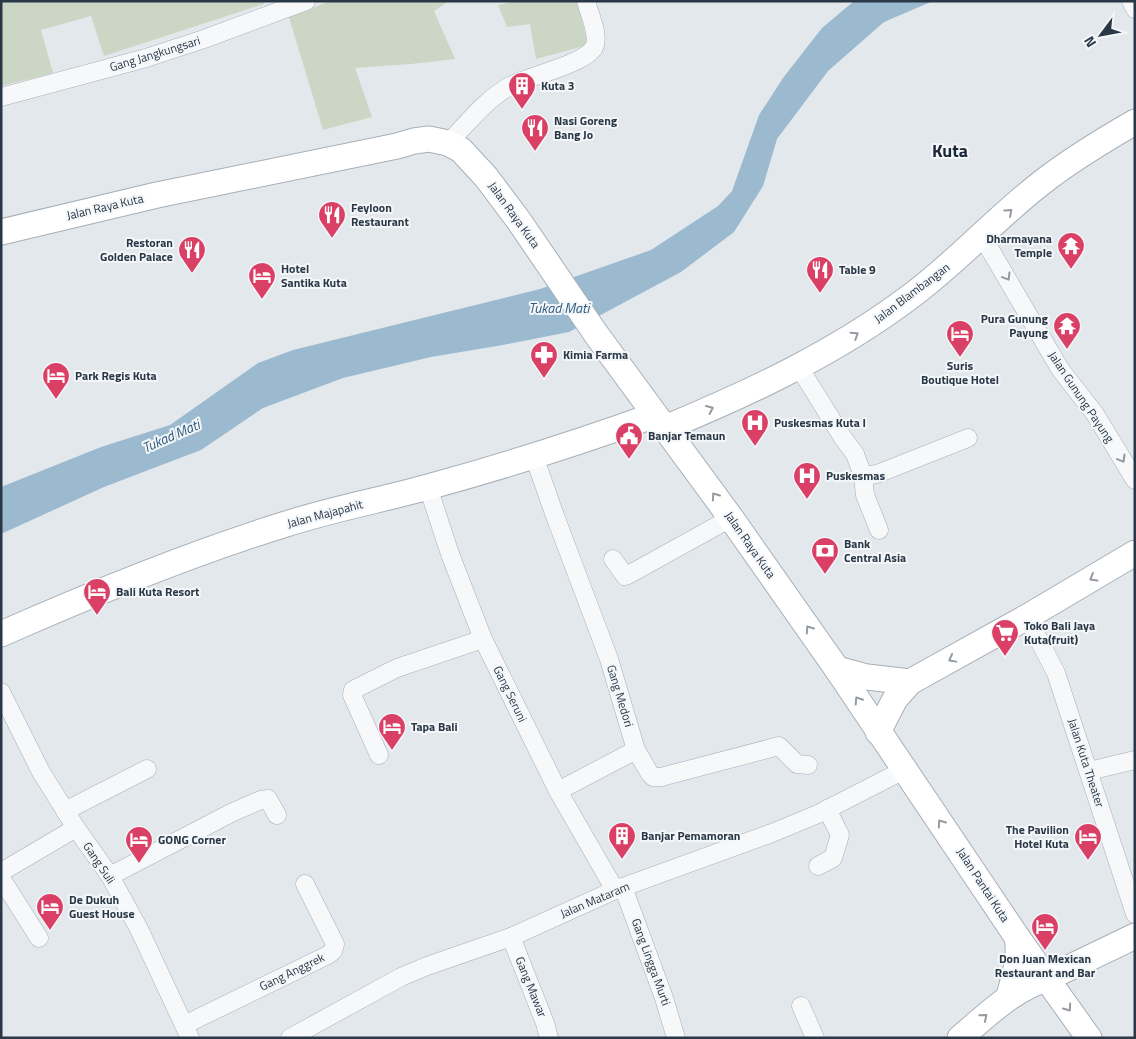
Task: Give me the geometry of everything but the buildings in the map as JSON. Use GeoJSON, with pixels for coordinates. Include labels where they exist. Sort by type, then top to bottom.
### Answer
{"type":"FeatureCollection","features":[{"type":"Feature","properties":{"kind":"main road","name":"Jalan Blambangan"},"geometry":{"type":"LineString","coordinates":[[660,421],[799,367],[882,318],[938,276],[1046,179],[1135,122]]}},
{"type":"Feature","properties":{"kind":"main road","name":"Jalan Raya Kuta"},"geometry":{"type":"LineString","coordinates":[[1,232],[157,195],[414,141],[429,139],[448,143],[460,150],[486,177],[560,279],[596,334],[837,669],[878,732]]}},
{"type":"Feature","properties":{"kind":"main road","name":"Jalan Majapahit"},"geometry":{"type":"LineString","coordinates":[[1,634],[82,598],[245,537],[288,523],[428,487],[660,421]]}},
{"type":"Feature","properties":{"kind":"main road"},"geometry":{"type":"LineString","coordinates":[[878,732],[895,699],[910,682],[1027,617],[1135,553]]}},
{"type":"Feature","properties":{"kind":"main road"},"geometry":{"type":"LineString","coordinates":[[837,669],[866,677],[910,682]]}},
{"type":"Feature","properties":{"kind":"main road","name":"Jalan Pantai Kuta"},"geometry":{"type":"LineString","coordinates":[[878,732],[968,862],[1017,937],[1089,1038]]}},
{"type":"Feature","properties":{"kind":"main road"},"geometry":{"type":"LineString","coordinates":[[960,1038],[1009,996],[1135,936]]}},
{"type":"Feature","properties":{"kind":"main road"},"geometry":{"type":"LineString","coordinates":[[1009,996],[1018,961],[1017,937]]}},
{"type":"Feature","properties":{"kind":"street","name":"Gang Jangkungsari"},"geometry":{"type":"LineString","coordinates":[[1,97],[146,58],[213,36],[306,1]]}},
{"type":"Feature","properties":{"kind":"street"},"geometry":{"type":"LineString","coordinates":[[448,143],[492,99],[510,86],[566,65],[593,49],[595,36],[586,1]]}},
{"type":"Feature","properties":{"kind":"street","name":"Jalan Gunung Payung"},"geometry":{"type":"LineString","coordinates":[[982,236],[1060,369],[1095,414],[1135,480]]}},
{"type":"Feature","properties":{"kind":"street"},"geometry":{"type":"LineString","coordinates":[[799,367],[855,454],[863,476],[865,495],[879,530]]}},
{"type":"Feature","properties":{"kind":"street"},"geometry":{"type":"LineString","coordinates":[[863,476],[877,474],[968,438]]}},
{"type":"Feature","properties":{"kind":"street","name":"Gang Medori"},"geometry":{"type":"LineString","coordinates":[[534,456],[609,659],[636,750],[650,774],[656,778],[779,746],[797,764],[808,766]]}},
{"type":"Feature","properties":{"kind":"street","name":"Gang Seruni"},"geometry":{"type":"LineString","coordinates":[[428,487],[450,554],[483,639],[558,791],[619,889]]}},
{"type":"Feature","properties":{"kind":"street"},"geometry":{"type":"LineString","coordinates":[[613,559],[621,572],[625,576],[628,575],[730,518]]}},
{"type":"Feature","properties":{"kind":"street","name":"Jalan Kuta Theater"},"geometry":{"type":"LineString","coordinates":[[1027,617],[1056,673],[1135,914]]}},
{"type":"Feature","properties":{"kind":"street"},"geometry":{"type":"LineString","coordinates":[[380,755],[352,695],[353,690],[397,668],[483,639]]}},
{"type":"Feature","properties":{"kind":"street","name":"Gang Suli"},"geometry":{"type":"LineString","coordinates":[[1,692],[41,772],[76,828],[110,876],[139,929],[187,1032]]}},
{"type":"Feature","properties":{"kind":"street"},"geometry":{"type":"LineString","coordinates":[[558,791],[636,750]]}},
{"type":"Feature","properties":{"kind":"street"},"geometry":{"type":"LineString","coordinates":[[1089,771],[1135,760]]}},
{"type":"Feature","properties":{"kind":"street"},"geometry":{"type":"LineString","coordinates":[[65,811],[147,769]]}},
{"type":"Feature","properties":{"kind":"street","name":"Jalan Mataram"},"geometry":{"type":"LineString","coordinates":[[290,1038],[401,977],[511,937],[619,889],[772,833],[827,809],[904,770]]}},
{"type":"Feature","properties":{"kind":"street"},"geometry":{"type":"LineString","coordinates":[[110,876],[261,800],[268,799],[277,814]]}},
{"type":"Feature","properties":{"kind":"street"},"geometry":{"type":"LineString","coordinates":[[818,866],[833,858],[840,835],[827,809]]}},
{"type":"Feature","properties":{"kind":"street"},"geometry":{"type":"LineString","coordinates":[[1,872],[76,828]]}},
{"type":"Feature","properties":{"kind":"street"},"geometry":{"type":"LineString","coordinates":[[1,878],[39,938]]}},
{"type":"Feature","properties":{"kind":"street","name":"Gang Anggrek"},"geometry":{"type":"LineString","coordinates":[[187,1032],[333,951],[335,944],[305,884]]}},
{"type":"Feature","properties":{"kind":"street","name":"Gang Lingga Murti"},"geometry":{"type":"LineString","coordinates":[[619,889],[664,998],[676,1038]]}},
{"type":"Feature","properties":{"kind":"street","name":"Gang Mawar"},"geometry":{"type":"LineString","coordinates":[[511,937],[545,1023],[549,1038]]}},
{"type":"Feature","properties":{"kind":"street"},"geometry":{"type":"LineString","coordinates":[[801,1006],[815,1038]]}},
{"type":"Feature","properties":{"kind":"green space"},"geometry":{"type":"Polygon","coordinates":[[[1,1],[263,1],[264,4],[104,56],[91,16],[41,30],[53,73],[1,86],[1,1]]]}},
{"type":"Feature","properties":{"kind":"green space"},"geometry":{"type":"Polygon","coordinates":[[[330,1],[449,1],[434,11],[455,59],[355,68],[372,117],[323,130],[289,17],[330,1]]]}},
{"type":"Feature","properties":{"kind":"green space"},"geometry":{"type":"Polygon","coordinates":[[[515,1],[577,1],[588,45],[536,59],[530,24],[507,27],[498,5],[515,1]]]}},
{"type":"Feature","properties":{"kind":"water","name":"Tukad Mati"},"geometry":{"type":"Polygon","coordinates":[[[854,1],[933,1],[884,22],[828,71],[777,139],[763,186],[734,232],[681,272],[569,332],[431,357],[343,378],[263,408],[201,450],[104,487],[1,534],[1,487],[101,447],[170,425],[258,363],[293,350],[540,289],[651,250],[718,206],[732,191],[759,115],[783,78],[822,28],[854,1]]]}},
{"type":"Feature","properties":{"kind":"place","name":"Kuta 3"},"geometry":{"type":"Point","coordinates":[522,110]}},
{"type":"Feature","properties":{"kind":"place","name":"Nasi Goreng Bang Jo"},"geometry":{"type":"Point","coordinates":[535,152]}},
{"type":"Feature","properties":{"kind":"place","name":"Feyloon Restaurant"},"geometry":{"type":"Point","coordinates":[332,239]}},
{"type":"Feature","properties":{"kind":"place","name":"Dharmayana Temple"},"geometry":{"type":"Point","coordinates":[1071,270]}},
{"type":"Feature","properties":{"kind":"place","name":"Restoran Golden Palace"},"geometry":{"type":"Point","coordinates":[192,274]}},
{"type":"Feature","properties":{"kind":"place","name":"Table 9"},"geometry":{"type":"Point","coordinates":[820,294]}},
{"type":"Feature","properties":{"kind":"place","name":"Hotel Santika Kuta"},"geometry":{"type":"Point","coordinates":[262,300]}},
{"type":"Feature","properties":{"kind":"place","name":"Pura Gunung Payung"},"geometry":{"type":"Point","coordinates":[1067,350]}},
{"type":"Feature","properties":{"kind":"place","name":"Suris Boutique Hotel"},"geometry":{"type":"Point","coordinates":[960,358]}},
{"type":"Feature","properties":{"kind":"place","name":"Kimia Farma"},"geometry":{"type":"Point","coordinates":[544,379]}},
{"type":"Feature","properties":{"kind":"place","name":"Park Regis Kuta"},"geometry":{"type":"Point","coordinates":[56,400]}},
{"type":"Feature","properties":{"kind":"place","name":"Puskesmas Kuta I"},"geometry":{"type":"Point","coordinates":[755,447]}},
{"type":"Feature","properties":{"kind":"place","name":"Banjar Temaun"},"geometry":{"type":"Point","coordinates":[629,460]}},
{"type":"Feature","properties":{"kind":"place","name":"Puskesmas"},"geometry":{"type":"Point","coordinates":[807,500]}},
{"type":"Feature","properties":{"kind":"place","name":"Bank Central Asia"},"geometry":{"type":"Point","coordinates":[825,575]}},
{"type":"Feature","properties":{"kind":"place","name":"Bali Kuta Resort"},"geometry":{"type":"Point","coordinates":[97,616]}},
{"type":"Feature","properties":{"kind":"place","name":"Toko Bali Jaya Kuta(fruit)"},"geometry":{"type":"Point","coordinates":[1005,657]}},
{"type":"Feature","properties":{"kind":"place","name":"Tapa Bali"},"geometry":{"type":"Point","coordinates":[392,751]}},
{"type":"Feature","properties":{"kind":"place","name":"Banjar Pemamoran"},"geometry":{"type":"Point","coordinates":[622,860]}},
{"type":"Feature","properties":{"kind":"place","name":"The Pavilion Hotel Kuta"},"geometry":{"type":"Point","coordinates":[1088,861]}},
{"type":"Feature","properties":{"kind":"place","name":"GONG Corner"},"geometry":{"type":"Point","coordinates":[139,864]}},
{"type":"Feature","properties":{"kind":"place","name":"De Dukuh Guest House"},"geometry":{"type":"Point","coordinates":[50,931]}},
{"type":"Feature","properties":{"kind":"place","name":"Don Juan Mexican Restaurant and Bar"},"geometry":{"type":"Point","coordinates":[1045,951]}},
{"type":"Feature","properties":{"kind":"district","name":"Kuta"},"geometry":{"type":"Point","coordinates":[950,151]}}]}
